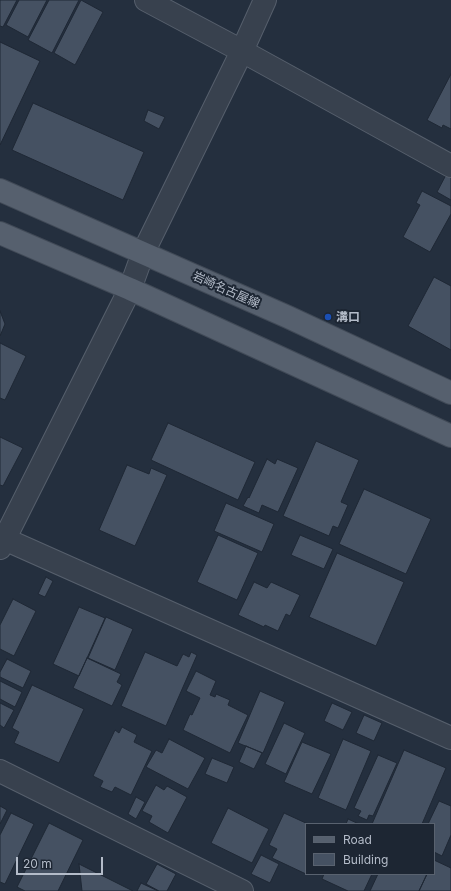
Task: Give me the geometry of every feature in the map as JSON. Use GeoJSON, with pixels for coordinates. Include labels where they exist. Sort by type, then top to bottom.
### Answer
{"type":"FeatureCollection","features":[{"type":"Feature","properties":{"kind":"main road","name":"岩崎名古屋線"},"geometry":{"type":"LineString","coordinates":[[0,190],[288,317],[451,393]]}},
{"type":"Feature","properties":{"kind":"main road"},"geometry":{"type":"LineString","coordinates":[[0,233],[130,289],[451,436]]}},
{"type":"Feature","properties":{"kind":"street"},"geometry":{"type":"LineString","coordinates":[[146,0],[242,50],[451,166]]}},
{"type":"Feature","properties":{"kind":"street"},"geometry":{"type":"LineString","coordinates":[[265,0],[143,253],[130,289],[2,541],[451,738]]}},
{"type":"Feature","properties":{"kind":"street"},"geometry":{"type":"LineString","coordinates":[[0,771],[242,891]]}},
{"type":"Feature","properties":{"kind":"building"},"geometry":{"type":"Polygon","coordinates":[[[0,0],[17,0],[3,27],[0,26],[0,0]]]}},
{"type":"Feature","properties":{"kind":"building"},"geometry":{"type":"Polygon","coordinates":[[[19,0],[47,0],[28,37],[6,25],[19,0]]]}},
{"type":"Feature","properties":{"kind":"building"},"geometry":{"type":"Polygon","coordinates":[[[49,0],[79,0],[52,53],[28,40],[49,0]]]}},
{"type":"Feature","properties":{"kind":"building"},"geometry":{"type":"Polygon","coordinates":[[[81,0],[103,12],[75,65],[54,53],[81,0]]]}},
{"type":"Feature","properties":{"kind":"building"},"geometry":{"type":"Polygon","coordinates":[[[0,42],[40,61],[0,145],[0,42]]]}},
{"type":"Feature","properties":{"kind":"building"},"geometry":{"type":"Polygon","coordinates":[[[451,74],[451,129],[443,125],[442,128],[427,120],[451,74]]]}},
{"type":"Feature","properties":{"kind":"building"},"geometry":{"type":"Polygon","coordinates":[[[33,103],[144,152],[123,200],[12,150],[33,103]]]}},
{"type":"Feature","properties":{"kind":"building"},"geometry":{"type":"Polygon","coordinates":[[[148,110],[165,117],[159,129],[144,121],[148,110]]]}},
{"type":"Feature","properties":{"kind":"building"},"geometry":{"type":"Polygon","coordinates":[[[447,173],[451,175],[451,200],[437,192],[447,173]]]}},
{"type":"Feature","properties":{"kind":"building"},"geometry":{"type":"Polygon","coordinates":[[[422,191],[451,206],[451,214],[430,252],[403,237],[420,205],[416,203],[422,191]]]}},
{"type":"Feature","properties":{"kind":"building"},"geometry":{"type":"Polygon","coordinates":[[[434,277],[451,286],[451,350],[408,326],[434,277]]]}},
{"type":"Feature","properties":{"kind":"building"},"geometry":{"type":"Polygon","coordinates":[[[0,311],[5,324],[0,336],[0,311]]]}},
{"type":"Feature","properties":{"kind":"building"},"geometry":{"type":"Polygon","coordinates":[[[0,343],[26,356],[5,400],[0,398],[0,343]]]}},
{"type":"Feature","properties":{"kind":"building"},"geometry":{"type":"Polygon","coordinates":[[[168,423],[255,462],[238,500],[151,460],[168,423]]]}},
{"type":"Feature","properties":{"kind":"building"},"geometry":{"type":"Polygon","coordinates":[[[0,437],[23,448],[3,486],[0,485],[0,437]]]}},
{"type":"Feature","properties":{"kind":"building"},"geometry":{"type":"Polygon","coordinates":[[[316,441],[359,460],[341,502],[348,505],[338,528],[333,526],[329,536],[283,516],[316,441]]]}},
{"type":"Feature","properties":{"kind":"building"},"geometry":{"type":"Polygon","coordinates":[[[267,459],[275,464],[277,459],[298,468],[278,512],[262,505],[259,513],[243,506],[248,497],[249,498],[267,459]]]}},
{"type":"Feature","properties":{"kind":"building"},"geometry":{"type":"Polygon","coordinates":[[[127,465],[149,474],[151,468],[167,475],[135,546],[99,530],[127,465]]]}},
{"type":"Feature","properties":{"kind":"building"},"geometry":{"type":"Polygon","coordinates":[[[364,489],[431,519],[406,574],[339,544],[364,489]]]}},
{"type":"Feature","properties":{"kind":"building"},"geometry":{"type":"Polygon","coordinates":[[[226,503],[274,524],[262,552],[214,531],[226,503]]]}},
{"type":"Feature","properties":{"kind":"building"},"geometry":{"type":"Polygon","coordinates":[[[218,535],[258,553],[237,600],[197,582],[218,535]]]}},
{"type":"Feature","properties":{"kind":"building"},"geometry":{"type":"Polygon","coordinates":[[[300,535],[333,549],[324,569],[291,555],[300,535]]]}},
{"type":"Feature","properties":{"kind":"building"},"geometry":{"type":"Polygon","coordinates":[[[337,553],[404,582],[376,646],[309,617],[337,553]]]}},
{"type":"Feature","properties":{"kind":"building"},"geometry":{"type":"Polygon","coordinates":[[[46,577],[53,581],[45,597],[38,594],[46,577]]]}},
{"type":"Feature","properties":{"kind":"building"},"geometry":{"type":"Polygon","coordinates":[[[254,582],[267,588],[271,582],[300,595],[290,616],[286,614],[278,631],[265,625],[264,627],[238,615],[254,582]]]}},
{"type":"Feature","properties":{"kind":"building"},"geometry":{"type":"Polygon","coordinates":[[[13,599],[36,611],[14,656],[0,649],[0,625],[13,599]]]}},
{"type":"Feature","properties":{"kind":"building"},"geometry":{"type":"Polygon","coordinates":[[[79,607],[105,618],[79,676],[53,664],[79,607]]]}},
{"type":"Feature","properties":{"kind":"building"},"geometry":{"type":"Polygon","coordinates":[[[106,617],[133,629],[115,670],[88,658],[106,617]]]}},
{"type":"Feature","properties":{"kind":"building"},"geometry":{"type":"Polygon","coordinates":[[[145,652],[177,666],[183,654],[189,657],[191,652],[197,655],[166,726],[121,706],[145,652]]]}},
{"type":"Feature","properties":{"kind":"building"},"geometry":{"type":"Polygon","coordinates":[[[87,658],[121,674],[117,682],[122,685],[112,706],[73,688],[87,658]]]}},
{"type":"Feature","properties":{"kind":"building"},"geometry":{"type":"Polygon","coordinates":[[[7,659],[31,671],[23,688],[0,677],[0,672],[7,659]]]}},
{"type":"Feature","properties":{"kind":"building"},"geometry":{"type":"Polygon","coordinates":[[[196,671],[216,681],[210,695],[215,697],[216,694],[230,700],[228,705],[248,715],[230,753],[183,730],[190,714],[192,715],[200,698],[186,691],[196,671]]]}},
{"type":"Feature","properties":{"kind":"building"},"geometry":{"type":"Polygon","coordinates":[[[0,681],[22,692],[15,707],[0,699],[0,681]]]}},
{"type":"Feature","properties":{"kind":"building"},"geometry":{"type":"Polygon","coordinates":[[[32,685],[84,709],[59,763],[14,743],[19,732],[12,728],[32,685]]]}},
{"type":"Feature","properties":{"kind":"building"},"geometry":{"type":"Polygon","coordinates":[[[260,691],[285,702],[263,753],[238,743],[260,691]]]}},
{"type":"Feature","properties":{"kind":"building"},"geometry":{"type":"Polygon","coordinates":[[[0,703],[14,710],[4,728],[0,725],[0,703]]]}},
{"type":"Feature","properties":{"kind":"building"},"geometry":{"type":"Polygon","coordinates":[[[332,703],[352,712],[343,730],[324,721],[332,703]]]}},
{"type":"Feature","properties":{"kind":"building"},"geometry":{"type":"Polygon","coordinates":[[[364,715],[382,723],[374,741],[356,733],[364,715]]]}},
{"type":"Feature","properties":{"kind":"building"},"geometry":{"type":"Polygon","coordinates":[[[284,723],[305,733],[286,774],[265,764],[284,723]]]}},
{"type":"Feature","properties":{"kind":"building"},"geometry":{"type":"Polygon","coordinates":[[[122,727],[137,735],[134,742],[152,751],[131,795],[115,787],[112,792],[100,787],[103,781],[93,776],[115,730],[119,733],[122,727]]]}},
{"type":"Feature","properties":{"kind":"building"},"geometry":{"type":"Polygon","coordinates":[[[169,739],[205,758],[188,789],[146,767],[156,750],[162,753],[169,739]]]}},
{"type":"Feature","properties":{"kind":"building"},"geometry":{"type":"Polygon","coordinates":[[[343,739],[371,751],[346,810],[318,798],[343,739]]]}},
{"type":"Feature","properties":{"kind":"building"},"geometry":{"type":"Polygon","coordinates":[[[302,742],[331,754],[312,794],[284,782],[302,742]]]}},
{"type":"Feature","properties":{"kind":"building"},"geometry":{"type":"Polygon","coordinates":[[[246,746],[262,753],[254,769],[239,762],[246,746]]]}},
{"type":"Feature","properties":{"kind":"building"},"geometry":{"type":"Polygon","coordinates":[[[404,750],[446,768],[422,823],[372,823],[404,750]]]}},
{"type":"Feature","properties":{"kind":"building"},"geometry":{"type":"Polygon","coordinates":[[[378,755],[397,763],[373,816],[369,815],[367,820],[358,816],[361,811],[354,808],[378,755]]]}},
{"type":"Feature","properties":{"kind":"building"},"geometry":{"type":"Polygon","coordinates":[[[212,758],[234,767],[227,783],[205,774],[212,758]]]}},
{"type":"Feature","properties":{"kind":"building"},"geometry":{"type":"Polygon","coordinates":[[[156,785],[164,790],[167,786],[187,797],[168,833],[149,822],[152,816],[142,811],[156,785]]]}},
{"type":"Feature","properties":{"kind":"building"},"geometry":{"type":"Polygon","coordinates":[[[136,797],[145,802],[136,819],[128,814],[136,797]]]}},
{"type":"Feature","properties":{"kind":"building"},"geometry":{"type":"Polygon","coordinates":[[[439,801],[451,806],[451,835],[442,856],[435,852],[435,823],[428,823],[439,801]]]}},
{"type":"Feature","properties":{"kind":"building"},"geometry":{"type":"Polygon","coordinates":[[[0,806],[7,810],[0,824],[0,806]]]}},
{"type":"Feature","properties":{"kind":"building"},"geometry":{"type":"Polygon","coordinates":[[[228,808],[269,829],[252,863],[211,843],[228,808]]]}},
{"type":"Feature","properties":{"kind":"building"},"geometry":{"type":"Polygon","coordinates":[[[11,813],[34,824],[5,884],[0,882],[0,835],[11,813]]]}},
{"type":"Feature","properties":{"kind":"building"},"geometry":{"type":"Polygon","coordinates":[[[284,813],[306,823],[305,874],[272,858],[277,849],[269,845],[284,813]]]}},
{"type":"Feature","properties":{"kind":"building"},"geometry":{"type":"Polygon","coordinates":[[[348,819],[357,823],[346,823],[348,819]]]}},
{"type":"Feature","properties":{"kind":"building"},"geometry":{"type":"Polygon","coordinates":[[[49,823],[83,840],[58,891],[25,891],[17,887],[49,823]]]}},
{"type":"Feature","properties":{"kind":"building"},"geometry":{"type":"Polygon","coordinates":[[[261,855],[279,864],[270,883],[251,874],[261,855]]]}},
{"type":"Feature","properties":{"kind":"building"},"geometry":{"type":"Polygon","coordinates":[[[435,860],[451,868],[451,891],[419,891],[427,875],[435,875],[435,860]]]}},
{"type":"Feature","properties":{"kind":"building"},"geometry":{"type":"Polygon","coordinates":[[[79,864],[133,891],[82,891],[79,864]]]}},
{"type":"Feature","properties":{"kind":"building"},"geometry":{"type":"Polygon","coordinates":[[[157,864],[176,874],[167,891],[159,891],[146,884],[157,864]]]}},
{"type":"Feature","properties":{"kind":"building"},"geometry":{"type":"Polygon","coordinates":[[[324,875],[372,875],[364,891],[348,891],[322,879],[324,875]]]}},
{"type":"Feature","properties":{"kind":"building"},"geometry":{"type":"Polygon","coordinates":[[[378,875],[427,875],[419,891],[370,891],[378,875]]]}},
{"type":"Feature","properties":{"kind":"building"},"geometry":{"type":"Polygon","coordinates":[[[141,883],[158,891],[137,891],[141,883]]]}},
{"type":"Feature","properties":{"kind":"place","name":"溝口"},"geometry":{"type":"Point","coordinates":[328,317]}}]}
